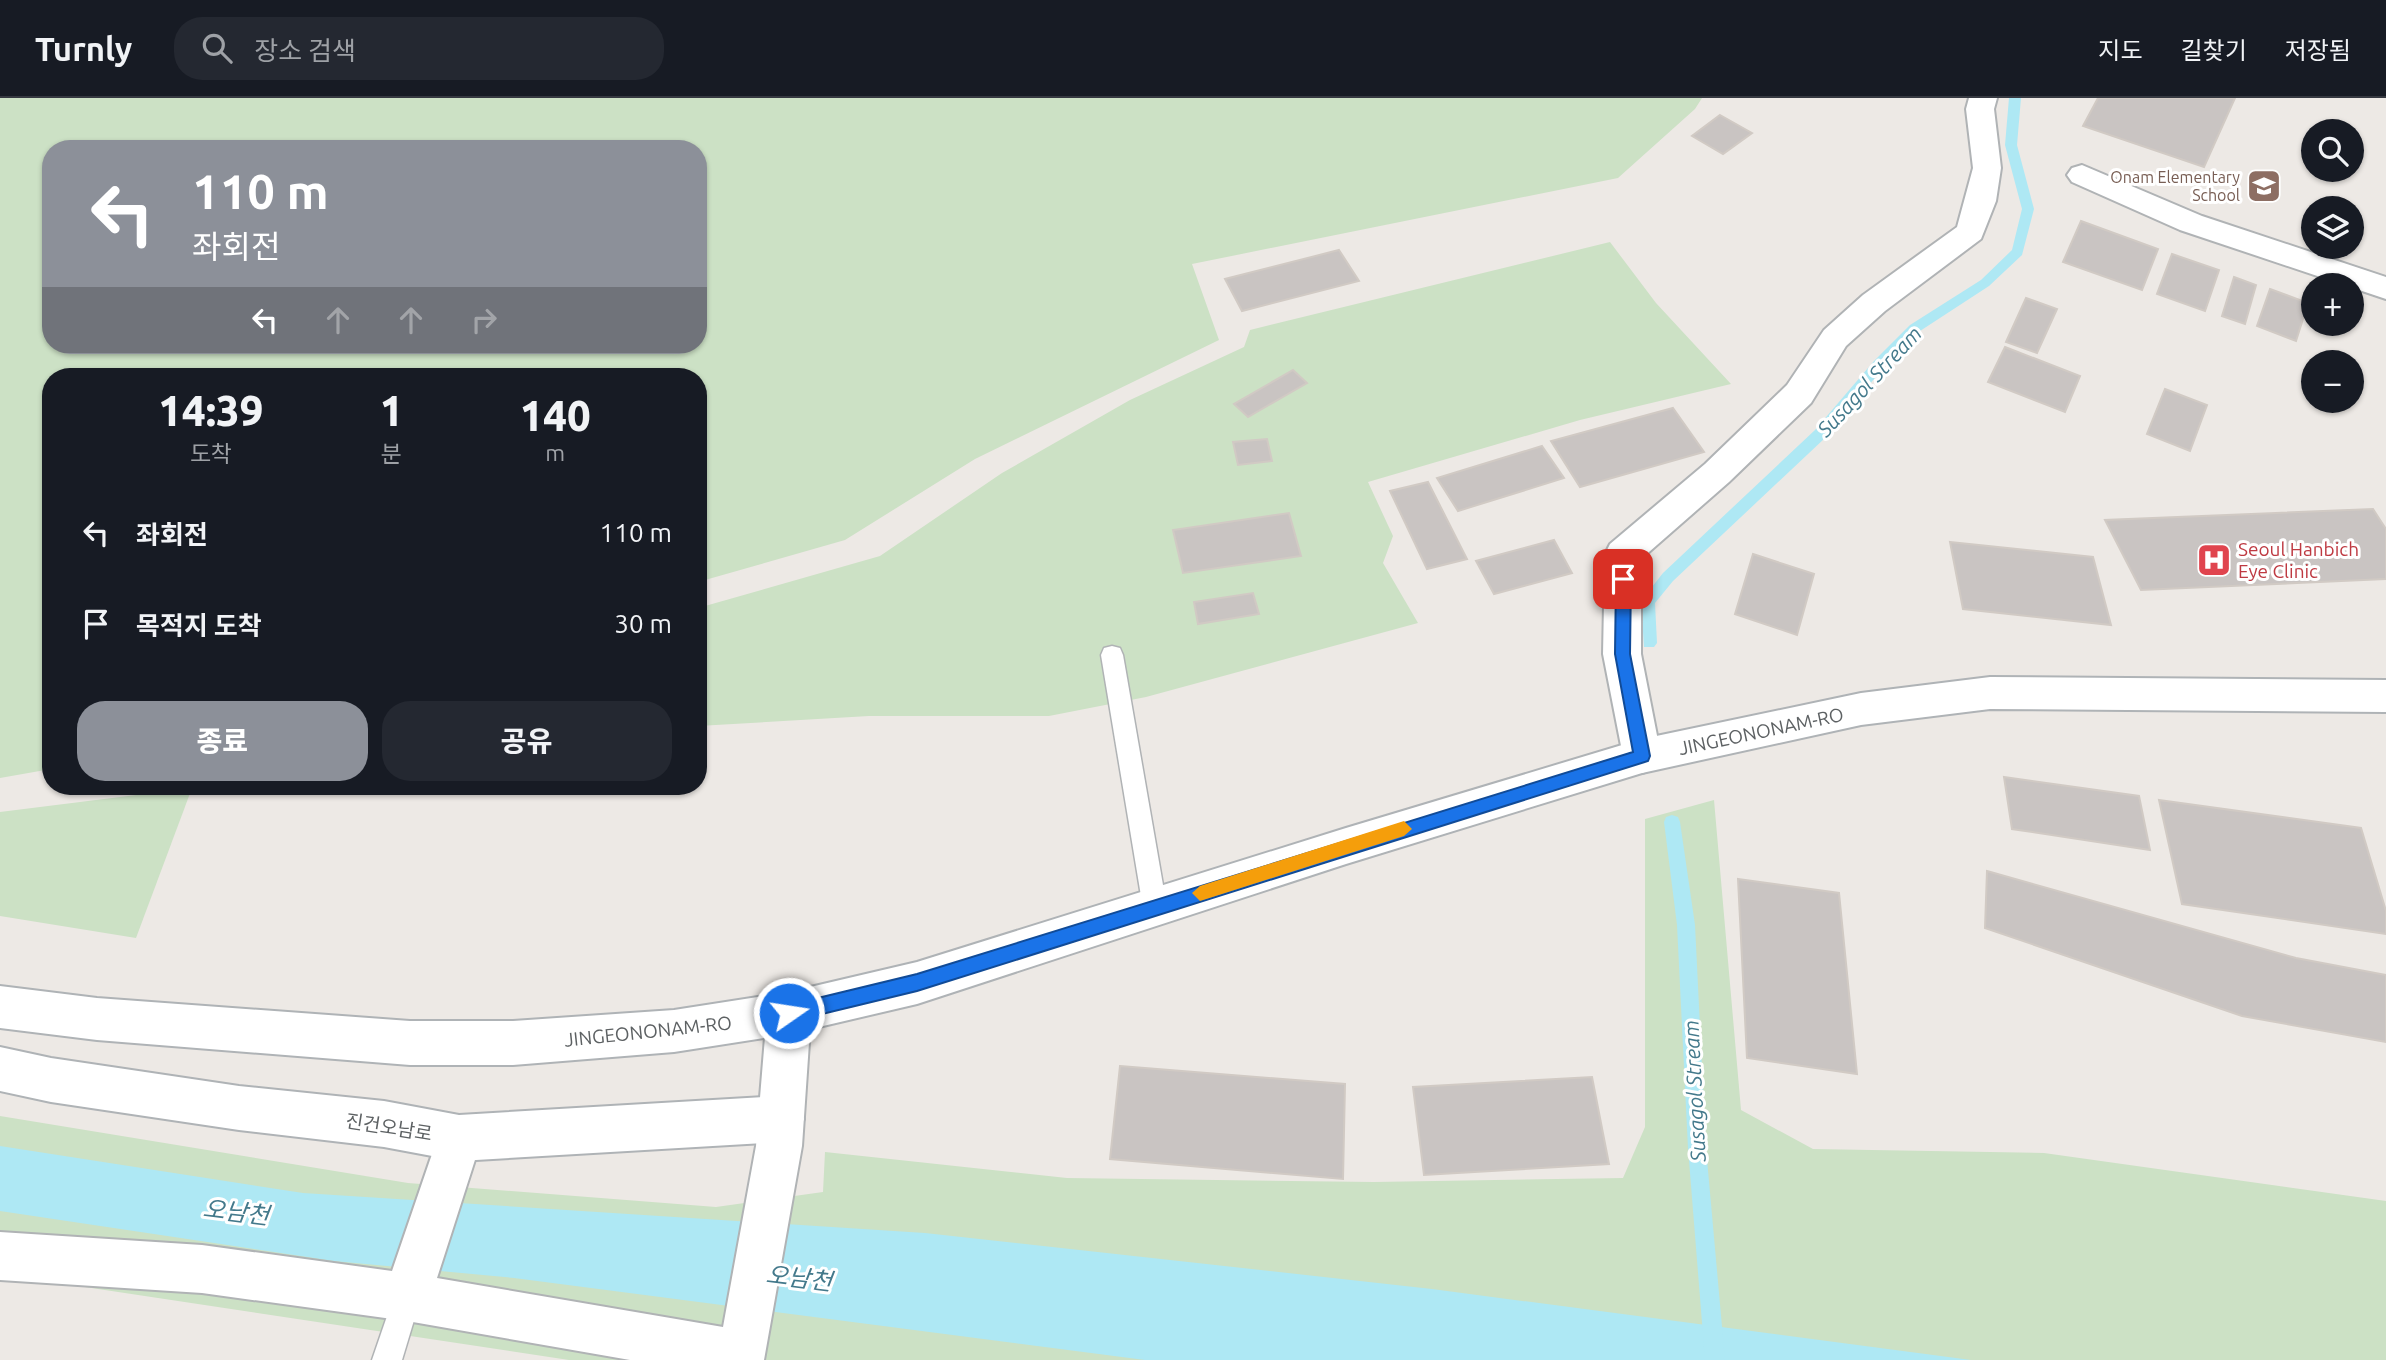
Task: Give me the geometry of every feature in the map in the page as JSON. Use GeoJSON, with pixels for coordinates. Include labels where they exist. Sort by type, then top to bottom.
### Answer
{"type":"FeatureCollection","features":[{"type":"Feature","properties":{"kind":"main road"},"geometry":{"type":"LineString","coordinates":[[1642,756],[1622,654],[1623,554],[1717,473],[1799,394],[1835,338],[1874,303],[1970,232],[1982,201],[1987,169],[1980,109],[1983,98]]}},
{"type":"Feature","properties":{"kind":"main road"},"geometry":{"type":"LineString","coordinates":[[2082,175],[2191,223],[2386,288]]}},
{"type":"Feature","properties":{"kind":"main road","name":"JINGEONONAM-RO"},"geometry":{"type":"LineString","coordinates":[[0,1007],[97,1019],[397,1042],[513,1043],[674,1031],[789,1013],[917,983],[1642,756],[1861,709],[1990,693],[2386,696]]}},
{"type":"Feature","properties":{"kind":"main road"},"geometry":{"type":"LineString","coordinates":[[0,1256],[202,1269],[407,1297],[741,1357],[780,1132],[789,1013]]}},
{"type":"Feature","properties":{"kind":"main road","name":"진건오남로"},"geometry":{"type":"LineString","coordinates":[[0,1069],[51,1080],[239,1108],[384,1124],[458,1144],[780,1132]]}},
{"type":"Feature","properties":{"kind":"main road"},"geometry":{"type":"LineString","coordinates":[[407,1297],[458,1144]]}},
{"type":"Feature","properties":{"kind":"lane"},"geometry":{"type":"LineString","coordinates":[[1112,655],[1155,908]]}},
{"type":"Feature","properties":{"kind":"lane"},"geometry":{"type":"LineString","coordinates":[[387,1360],[407,1297]]}},
{"type":"Feature","properties":{"kind":"green space"},"geometry":{"type":"Polygon","coordinates":[[[0,98],[1702,98],[1695,109],[1618,178],[1192,264],[1219,340],[975,459],[845,540],[707,579],[707,368],[42,368],[42,771],[0,778],[0,98]]]}},
{"type":"Feature","properties":{"kind":"green space"},"geometry":{"type":"Polygon","coordinates":[[[1610,242],[1656,303],[1731,384],[1580,420],[1368,482],[1393,536],[1383,563],[1418,623],[1146,697],[1049,716],[869,716],[707,725],[707,605],[880,556],[1002,473],[1130,400],[1244,347],[1250,330],[1610,242]]]}},
{"type":"Feature","properties":{"kind":"green space"},"geometry":{"type":"Polygon","coordinates":[[[136,795],[189,795],[136,938],[0,916],[0,812],[136,795]]]}},
{"type":"Feature","properties":{"kind":"green space"},"geometry":{"type":"Polygon","coordinates":[[[1714,800],[1741,1110],[1813,1149],[2044,1153],[2386,1201],[2386,1360],[569,1360],[65,1284],[0,1268],[0,1116],[408,1183],[716,1207],[823,1192],[825,1152],[1067,1178],[1374,1182],[1623,1178],[1645,1127],[1645,819],[1714,800]]]}},
{"type":"Feature","properties":{"kind":"water","name":"오남천"},"geometry":{"type":"Polygon","coordinates":[[[0,1146],[303,1193],[925,1233],[1432,1289],[1971,1360],[1145,1360],[514,1278],[334,1261],[0,1211],[0,1146]]]}},
{"type":"Feature","properties":{"kind":"building"},"geometry":{"type":"Polygon","coordinates":[[[2098,98],[2235,98],[2204,167],[2083,126],[2098,98]]]}},
{"type":"Feature","properties":{"kind":"building"},"geometry":{"type":"Polygon","coordinates":[[[1720,115],[1752,133],[1723,154],[1692,136],[1720,115]]]}},
{"type":"Feature","properties":{"kind":"building"},"geometry":{"type":"Polygon","coordinates":[[[2081,221],[2158,249],[2142,290],[2063,262],[2081,221]]]}},
{"type":"Feature","properties":{"kind":"building"},"geometry":{"type":"Polygon","coordinates":[[[1339,250],[1359,281],[1242,311],[1225,279],[1339,250]]]}},
{"type":"Feature","properties":{"kind":"building"},"geometry":{"type":"Polygon","coordinates":[[[2172,254],[2219,270],[2205,311],[2157,294],[2172,254]]]}},
{"type":"Feature","properties":{"kind":"building"},"geometry":{"type":"Polygon","coordinates":[[[2234,277],[2256,285],[2245,324],[2222,316],[2234,277]]]}},
{"type":"Feature","properties":{"kind":"building"},"geometry":{"type":"Polygon","coordinates":[[[2270,289],[2301,300],[2301,325],[2296,341],[2257,326],[2270,289]]]}},
{"type":"Feature","properties":{"kind":"building"},"geometry":{"type":"Polygon","coordinates":[[[2026,298],[2057,309],[2037,353],[2006,342],[2026,298]]]}},
{"type":"Feature","properties":{"kind":"building"},"geometry":{"type":"Polygon","coordinates":[[[2005,347],[2080,376],[2065,412],[1988,382],[2005,347]]]}},
{"type":"Feature","properties":{"kind":"building"},"geometry":{"type":"Polygon","coordinates":[[[1293,370],[1307,383],[1248,417],[1234,404],[1293,370]]]}},
{"type":"Feature","properties":{"kind":"building"},"geometry":{"type":"Polygon","coordinates":[[[2165,389],[2207,405],[2190,451],[2147,434],[2165,389]]]}},
{"type":"Feature","properties":{"kind":"building"},"geometry":{"type":"Polygon","coordinates":[[[1673,408],[1704,452],[1580,487],[1551,441],[1673,408]]]}},
{"type":"Feature","properties":{"kind":"building"},"geometry":{"type":"Polygon","coordinates":[[[1267,439],[1272,461],[1238,465],[1233,442],[1267,439]]]}},
{"type":"Feature","properties":{"kind":"building"},"geometry":{"type":"Polygon","coordinates":[[[1542,446],[1564,478],[1458,511],[1437,478],[1542,446]]]}},
{"type":"Feature","properties":{"kind":"building"},"geometry":{"type":"Polygon","coordinates":[[[1428,482],[1467,559],[1427,569],[1390,491],[1428,482]]]}},
{"type":"Feature","properties":{"kind":"building"},"geometry":{"type":"Polygon","coordinates":[[[2373,509],[2386,529],[2386,579],[2141,590],[2105,520],[2373,509]]]}},
{"type":"Feature","properties":{"kind":"building"},"geometry":{"type":"Polygon","coordinates":[[[1289,513],[1301,556],[1183,573],[1173,530],[1289,513]]]}},
{"type":"Feature","properties":{"kind":"building"},"geometry":{"type":"Polygon","coordinates":[[[1554,540],[1572,573],[1494,594],[1476,561],[1554,540]]]}},
{"type":"Feature","properties":{"kind":"building"},"geometry":{"type":"Polygon","coordinates":[[[1950,542],[2093,557],[2111,625],[1963,609],[1950,542]]]}},
{"type":"Feature","properties":{"kind":"building"},"geometry":{"type":"Polygon","coordinates":[[[1753,554],[1814,574],[1797,635],[1735,614],[1753,554]]]}},
{"type":"Feature","properties":{"kind":"building"},"geometry":{"type":"Polygon","coordinates":[[[1253,593],[1259,614],[1198,624],[1194,602],[1253,593]]]}},
{"type":"Feature","properties":{"kind":"building"},"geometry":{"type":"Polygon","coordinates":[[[2004,777],[2139,796],[2150,850],[2012,829],[2004,777]]]}},
{"type":"Feature","properties":{"kind":"building"},"geometry":{"type":"Polygon","coordinates":[[[2159,800],[2361,828],[2386,911],[2386,934],[2182,904],[2159,800]]]}},
{"type":"Feature","properties":{"kind":"building"},"geometry":{"type":"Polygon","coordinates":[[[1987,871],[2296,958],[2386,975],[2386,1042],[2242,1016],[1985,928],[1987,871]]]}},
{"type":"Feature","properties":{"kind":"building"},"geometry":{"type":"Polygon","coordinates":[[[1738,879],[1839,893],[1857,1074],[1747,1058],[1738,879]]]}},
{"type":"Feature","properties":{"kind":"building"},"geometry":{"type":"Polygon","coordinates":[[[1120,1066],[1345,1084],[1343,1179],[1110,1159],[1120,1066]]]}},
{"type":"Feature","properties":{"kind":"building"},"geometry":{"type":"Polygon","coordinates":[[[1592,1077],[1609,1164],[1424,1175],[1413,1087],[1592,1077]]]}},
{"type":"Feature","properties":{"kind":"waterway","name":"Susagol Stream"},"geometry":{"type":"LineString","coordinates":[[1649,643],[1648,601],[1668,577],[1820,434],[1879,364],[1915,328],[1985,283],[2018,252],[2028,209],[2011,145],[2015,98]]}},
{"type":"Feature","properties":{"kind":"waterway","name":"Susagol Stream"},"geometry":{"type":"LineString","coordinates":[[1672,822],[1686,925],[1697,1148],[1715,1360]]}},
{"type":"Feature","properties":{"kind":"slow traffic"},"geometry":{"type":"LineString","coordinates":[[1200,893],[1404,829]]}},
{"type":"Feature","properties":{"kind":"place","name":"Onam Elementary School"},"geometry":{"type":"Point","coordinates":[2264,186]}},
{"type":"Feature","properties":{"kind":"place","name":"Seoul Hanbich Eye Clinic"},"geometry":{"type":"Point","coordinates":[2214,560]}},
{"type":"Feature","properties":{"kind":"route"},"geometry":{"type":"LineString","coordinates":[[789,1013],[917,983],[1346,846],[1642,756],[1622,654],[1623,579]]}}]}
